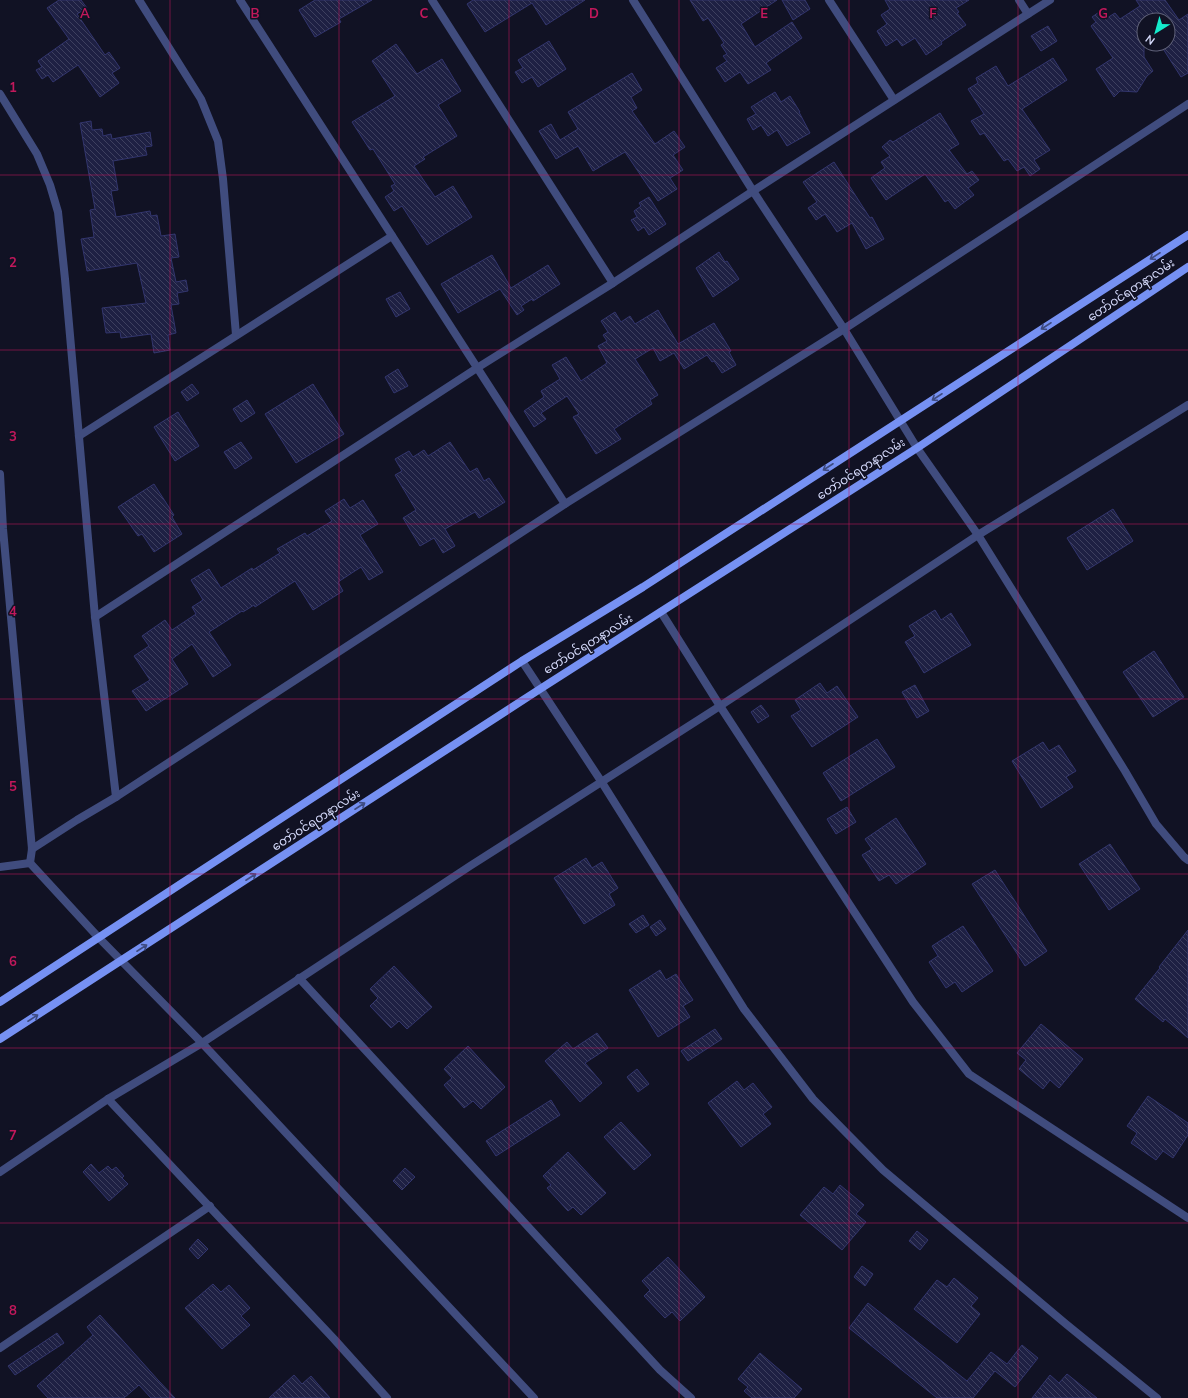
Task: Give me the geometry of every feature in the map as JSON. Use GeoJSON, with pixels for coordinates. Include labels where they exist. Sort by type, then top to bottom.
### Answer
{"type":"FeatureCollection","features":[{"type":"Feature","properties":{"kind":"main road","name":"တော်ဝင်ရတနာလမ်း"},"geometry":{"type":"LineString","coordinates":[[0,1002],[522,661],[643,587],[1188,235]]}},
{"type":"Feature","properties":{"kind":"main road","name":"တော်ဝင်ရတနာလမ်း"},"geometry":{"type":"LineString","coordinates":[[0,1039],[540,689],[917,448],[1188,267]]}},
{"type":"Feature","properties":{"kind":"street"},"geometry":{"type":"LineString","coordinates":[[139,0],[201,99],[218,141],[223,179],[236,335]]}},
{"type":"Feature","properties":{"kind":"street"},"geometry":{"type":"LineString","coordinates":[[240,0],[565,504]]}},
{"type":"Feature","properties":{"kind":"street"},"geometry":{"type":"LineString","coordinates":[[432,0],[613,283]]}},
{"type":"Feature","properties":{"kind":"street"},"geometry":{"type":"LineString","coordinates":[[633,0],[753,191],[844,329],[917,448],[978,535],[1125,771],[1156,824],[1188,860]]}},
{"type":"Feature","properties":{"kind":"street"},"geometry":{"type":"LineString","coordinates":[[829,0],[894,100]]}},
{"type":"Feature","properties":{"kind":"street"},"geometry":{"type":"LineString","coordinates":[[1019,0],[1028,14]]}},
{"type":"Feature","properties":{"kind":"street"},"geometry":{"type":"LineString","coordinates":[[95,618],[477,368],[613,283],[1050,0]]}},
{"type":"Feature","properties":{"kind":"street"},"geometry":{"type":"LineString","coordinates":[[0,94],[37,154],[50,185],[58,212],[95,618],[116,797]]}},
{"type":"Feature","properties":{"kind":"street"},"geometry":{"type":"LineString","coordinates":[[32,849],[116,797],[565,504],[844,329],[1188,104]]}},
{"type":"Feature","properties":{"kind":"street"},"geometry":{"type":"LineString","coordinates":[[79,436],[392,236]]}},
{"type":"Feature","properties":{"kind":"street"},"geometry":{"type":"LineString","coordinates":[[0,1172],[108,1099],[202,1043],[601,781],[720,706],[978,535],[1188,405]]}},
{"type":"Feature","properties":{"kind":"street"},"geometry":{"type":"LineString","coordinates":[[0,474],[2,530],[32,849],[30,864]]}},
{"type":"Feature","properties":{"kind":"street"},"geometry":{"type":"LineString","coordinates":[[662,612],[720,706],[913,1002],[969,1074],[1188,1218]]}},
{"type":"Feature","properties":{"kind":"street"},"geometry":{"type":"LineString","coordinates":[[522,661],[601,781],[744,1009],[813,1099],[883,1170],[1066,1324],[1157,1398]]}},
{"type":"Feature","properties":{"kind":"street"},"geometry":{"type":"LineString","coordinates":[[30,864],[99,938],[202,1043],[534,1398]]}},
{"type":"Feature","properties":{"kind":"street"},"geometry":{"type":"LineString","coordinates":[[0,867],[30,864]]}},
{"type":"Feature","properties":{"kind":"street"},"geometry":{"type":"LineString","coordinates":[[299,978],[660,1370],[691,1398]]}},
{"type":"Feature","properties":{"kind":"street"},"geometry":{"type":"LineString","coordinates":[[108,1099],[210,1206],[387,1398]]}},
{"type":"Feature","properties":{"kind":"street"},"geometry":{"type":"LineString","coordinates":[[0,1348],[210,1206]]}},
{"type":"Feature","properties":{"kind":"building"},"geometry":{"type":"Polygon","coordinates":[[[59,0],[81,0],[87,8],[77,14],[105,55],[109,52],[120,68],[112,73],[119,83],[100,97],[78,65],[53,82],[48,75],[42,79],[36,70],[42,67],[38,61],[69,39],[47,8],[59,0]]]}},
{"type":"Feature","properties":{"kind":"building"},"geometry":{"type":"Polygon","coordinates":[[[315,0],[372,0],[339,19],[341,22],[315,37],[299,10],[315,0]]]}},
{"type":"Feature","properties":{"kind":"building"},"geometry":{"type":"Polygon","coordinates":[[[473,0],[585,0],[546,25],[532,3],[485,32],[467,4],[473,0]]]}},
{"type":"Feature","properties":{"kind":"building"},"geometry":{"type":"Polygon","coordinates":[[[690,0],[777,0],[741,24],[755,47],[792,22],[802,38],[766,63],[771,70],[748,84],[740,72],[725,82],[716,68],[727,61],[723,56],[727,54],[721,45],[724,43],[708,18],[703,21],[690,0]]]}},
{"type":"Feature","properties":{"kind":"building"},"geometry":{"type":"Polygon","coordinates":[[[782,0],[805,0],[810,9],[793,20],[782,0]]]}},
{"type":"Feature","properties":{"kind":"building"},"geometry":{"type":"Polygon","coordinates":[[[885,0],[969,0],[956,8],[959,12],[957,13],[966,25],[941,42],[942,44],[926,55],[915,38],[902,46],[897,39],[886,46],[877,31],[887,24],[881,15],[890,9],[885,0]]]}},
{"type":"Feature","properties":{"kind":"building"},"geometry":{"type":"Polygon","coordinates":[[[1136,0],[1165,0],[1173,12],[1136,12],[1136,52],[1144,52],[1144,57],[1153,71],[1147,76],[1137,92],[1120,91],[1114,97],[1096,69],[1113,58],[1091,26],[1096,22],[1092,17],[1102,10],[1107,18],[1115,13],[1120,19],[1140,6],[1136,0]]]}},
{"type":"Feature","properties":{"kind":"building"},"geometry":{"type":"Polygon","coordinates":[[[1188,14],[1188,73],[1181,77],[1165,52],[1176,52],[1176,16],[1179,20],[1188,14]]]}},
{"type":"Feature","properties":{"kind":"building"},"geometry":{"type":"Polygon","coordinates":[[[1048,26],[1057,41],[1041,51],[1031,36],[1048,26]]]}},
{"type":"Feature","properties":{"kind":"building"},"geometry":{"type":"Polygon","coordinates":[[[549,41],[566,69],[538,87],[532,77],[522,83],[515,72],[523,68],[518,60],[549,41]]]}},
{"type":"Feature","properties":{"kind":"building"},"geometry":{"type":"Polygon","coordinates":[[[396,44],[417,74],[442,59],[461,91],[438,105],[457,136],[423,157],[425,159],[414,166],[435,197],[453,186],[472,217],[427,245],[402,206],[394,211],[385,197],[394,191],[391,186],[395,184],[373,149],[370,150],[352,122],[395,96],[372,61],[396,44]]]}},
{"type":"Feature","properties":{"kind":"building"},"geometry":{"type":"Polygon","coordinates":[[[1053,58],[1067,80],[1022,109],[1050,150],[1034,160],[1040,169],[1030,176],[1024,167],[1017,171],[1008,159],[1004,161],[984,133],[980,135],[971,121],[984,114],[968,89],[978,83],[976,78],[996,66],[1008,86],[1053,58]]]}},
{"type":"Feature","properties":{"kind":"building"},"geometry":{"type":"Polygon","coordinates":[[[632,73],[642,90],[631,97],[637,108],[632,111],[655,144],[674,131],[685,147],[673,155],[683,170],[670,178],[677,189],[658,201],[625,152],[593,171],[578,146],[556,159],[539,131],[551,124],[560,140],[578,129],[568,112],[632,73]]]}},
{"type":"Feature","properties":{"kind":"building"},"geometry":{"type":"Polygon","coordinates":[[[775,92],[781,102],[790,96],[810,133],[787,146],[777,130],[768,136],[761,125],[753,130],[747,119],[756,114],[751,107],[775,92]]]}},
{"type":"Feature","properties":{"kind":"building"},"geometry":{"type":"Polygon","coordinates":[[[940,113],[959,144],[949,150],[967,174],[972,171],[979,180],[968,188],[974,195],[955,209],[948,200],[945,202],[925,174],[886,200],[871,178],[885,168],[881,162],[890,156],[882,147],[890,140],[893,142],[940,113]]]}},
{"type":"Feature","properties":{"kind":"building"},"geometry":{"type":"Polygon","coordinates":[[[91,121],[92,130],[102,129],[103,136],[111,134],[112,139],[150,132],[152,146],[145,147],[147,155],[113,161],[118,190],[111,191],[116,217],[150,211],[151,216],[157,215],[161,236],[175,234],[179,257],[171,258],[176,282],[186,280],[188,291],[177,293],[179,304],[171,305],[176,333],[168,335],[170,350],[154,353],[151,334],[121,338],[120,332],[106,333],[102,308],[146,303],[137,263],[87,271],[81,239],[94,237],[90,210],[95,209],[80,123],[91,121]]]}},
{"type":"Feature","properties":{"kind":"building"},"geometry":{"type":"Polygon","coordinates":[[[834,162],[870,218],[872,217],[884,239],[866,249],[852,223],[837,232],[825,214],[816,220],[808,208],[817,202],[803,182],[834,162]]]}},
{"type":"Feature","properties":{"kind":"building"},"geometry":{"type":"Polygon","coordinates":[[[649,197],[666,224],[649,235],[644,227],[638,231],[631,220],[637,217],[634,211],[641,206],[639,203],[649,197]]]}},
{"type":"Feature","properties":{"kind":"building"},"geometry":{"type":"Polygon","coordinates":[[[719,252],[739,279],[713,297],[696,268],[719,252]]]}},
{"type":"Feature","properties":{"kind":"building"},"geometry":{"type":"Polygon","coordinates":[[[492,255],[511,288],[548,265],[560,284],[533,301],[532,299],[521,306],[524,310],[517,315],[500,289],[458,313],[441,284],[492,255]]]}},
{"type":"Feature","properties":{"kind":"building"},"geometry":{"type":"Polygon","coordinates":[[[400,292],[410,309],[396,317],[386,299],[400,292]]]}},
{"type":"Feature","properties":{"kind":"building"},"geometry":{"type":"Polygon","coordinates":[[[658,310],[678,344],[714,323],[731,351],[729,352],[736,365],[722,373],[714,361],[712,362],[707,355],[684,369],[674,353],[660,361],[653,348],[635,359],[658,395],[650,400],[652,404],[614,429],[621,439],[596,454],[573,417],[579,414],[567,396],[541,413],[546,419],[534,427],[524,411],[544,397],[541,391],[560,379],[552,365],[566,357],[581,381],[607,363],[598,346],[607,341],[603,335],[608,332],[601,321],[615,312],[621,322],[630,316],[635,324],[658,310]]]}},
{"type":"Feature","properties":{"kind":"building"},"geometry":{"type":"Polygon","coordinates":[[[398,369],[408,386],[394,393],[385,377],[398,369]]]}},
{"type":"Feature","properties":{"kind":"building"},"geometry":{"type":"Polygon","coordinates":[[[192,384],[199,393],[187,401],[181,392],[192,384]]]}},
{"type":"Feature","properties":{"kind":"building"},"geometry":{"type":"Polygon","coordinates":[[[313,384],[344,434],[296,463],[265,414],[313,384]]]}},
{"type":"Feature","properties":{"kind":"building"},"geometry":{"type":"Polygon","coordinates":[[[247,400],[255,413],[241,422],[233,409],[247,400]]]}},
{"type":"Feature","properties":{"kind":"building"},"geometry":{"type":"Polygon","coordinates":[[[178,412],[199,446],[175,461],[154,427],[178,412]]]}},
{"type":"Feature","properties":{"kind":"building"},"geometry":{"type":"Polygon","coordinates":[[[241,442],[252,458],[235,469],[224,452],[241,442]]]}},
{"type":"Feature","properties":{"kind":"building"},"geometry":{"type":"Polygon","coordinates":[[[450,442],[470,472],[477,468],[484,481],[489,478],[505,502],[479,518],[475,512],[445,529],[455,546],[443,553],[434,538],[420,546],[403,518],[416,510],[395,475],[402,471],[395,459],[409,451],[413,457],[424,450],[428,456],[450,442]]]}},
{"type":"Feature","properties":{"kind":"building"},"geometry":{"type":"Polygon","coordinates":[[[154,484],[174,515],[172,517],[182,534],[154,552],[142,534],[138,536],[118,507],[154,484]]]}},
{"type":"Feature","properties":{"kind":"building"},"geometry":{"type":"Polygon","coordinates":[[[344,499],[350,508],[363,500],[378,524],[360,535],[383,572],[369,580],[361,567],[338,582],[343,591],[313,610],[295,581],[255,607],[254,605],[243,612],[242,611],[209,632],[231,665],[213,677],[192,644],[172,659],[188,684],[146,711],[132,691],[150,680],[134,656],[149,646],[142,636],[165,620],[172,630],[196,614],[192,607],[203,600],[191,580],[209,569],[221,588],[252,568],[253,570],[280,553],[277,549],[305,533],[307,536],[332,521],[325,511],[344,499]]]}},
{"type":"Feature","properties":{"kind":"building"},"geometry":{"type":"Polygon","coordinates":[[[1113,509],[1133,541],[1087,570],[1067,538],[1113,509]]]}},
{"type":"Feature","properties":{"kind":"building"},"geometry":{"type":"Polygon","coordinates":[[[935,610],[941,620],[951,613],[971,645],[924,673],[905,642],[915,636],[909,626],[935,610]]]}},
{"type":"Feature","properties":{"kind":"building"},"geometry":{"type":"Polygon","coordinates":[[[1154,651],[1184,697],[1153,717],[1123,672],[1154,651]]]}},
{"type":"Feature","properties":{"kind":"building"},"geometry":{"type":"Polygon","coordinates":[[[820,683],[827,693],[837,686],[858,717],[812,747],[791,716],[801,710],[795,700],[820,683]]]}},
{"type":"Feature","properties":{"kind":"building"},"geometry":{"type":"Polygon","coordinates":[[[915,685],[929,711],[917,718],[902,692],[915,685]]]}},
{"type":"Feature","properties":{"kind":"building"},"geometry":{"type":"Polygon","coordinates":[[[761,705],[769,716],[758,723],[751,712],[761,705]]]}},
{"type":"Feature","properties":{"kind":"building"},"geometry":{"type":"Polygon","coordinates":[[[877,739],[895,767],[841,801],[823,773],[877,739]]]}},
{"type":"Feature","properties":{"kind":"building"},"geometry":{"type":"Polygon","coordinates":[[[1043,742],[1049,751],[1059,745],[1076,771],[1066,777],[1073,787],[1041,808],[1012,761],[1043,742]]]}},
{"type":"Feature","properties":{"kind":"building"},"geometry":{"type":"Polygon","coordinates":[[[847,807],[856,822],[836,834],[827,819],[847,807]]]}},
{"type":"Feature","properties":{"kind":"building"},"geometry":{"type":"Polygon","coordinates":[[[896,818],[926,864],[896,884],[889,875],[879,881],[862,855],[872,849],[865,839],[896,818]]]}},
{"type":"Feature","properties":{"kind":"building"},"geometry":{"type":"Polygon","coordinates":[[[1110,844],[1140,889],[1109,910],[1079,864],[1110,844]]]}},
{"type":"Feature","properties":{"kind":"building"},"geometry":{"type":"Polygon","coordinates":[[[586,858],[592,868],[602,862],[618,888],[609,894],[615,905],[584,924],[554,878],[586,858]]]}},
{"type":"Feature","properties":{"kind":"building"},"geometry":{"type":"Polygon","coordinates":[[[995,870],[1047,951],[1025,966],[972,884],[995,870]]]}},
{"type":"Feature","properties":{"kind":"building"},"geometry":{"type":"Polygon","coordinates":[[[643,915],[649,925],[636,933],[629,924],[643,915]]]}},
{"type":"Feature","properties":{"kind":"building"},"geometry":{"type":"Polygon","coordinates":[[[660,920],[666,929],[656,936],[650,927],[660,920]]]}},
{"type":"Feature","properties":{"kind":"building"},"geometry":{"type":"Polygon","coordinates":[[[963,926],[993,971],[962,992],[955,982],[946,988],[929,962],[938,956],[932,946],[963,926]]]}},
{"type":"Feature","properties":{"kind":"building"},"geometry":{"type":"Polygon","coordinates":[[[1188,930],[1188,1038],[1165,1019],[1163,1022],[1135,999],[1188,930]]]}},
{"type":"Feature","properties":{"kind":"building"},"geometry":{"type":"Polygon","coordinates":[[[394,966],[432,1007],[407,1029],[399,1021],[391,1028],[370,1006],[378,998],[370,989],[394,966]]]}},
{"type":"Feature","properties":{"kind":"building"},"geometry":{"type":"Polygon","coordinates":[[[660,970],[666,980],[676,974],[693,1000],[683,1006],[690,1017],[658,1037],[629,990],[660,970]]]}},
{"type":"Feature","properties":{"kind":"building"},"geometry":{"type":"Polygon","coordinates":[[[1041,1024],[1083,1059],[1059,1088],[1050,1080],[1043,1089],[1019,1069],[1026,1060],[1017,1053],[1041,1024]]]}},
{"type":"Feature","properties":{"kind":"building"},"geometry":{"type":"Polygon","coordinates":[[[715,1029],[722,1039],[688,1061],[681,1051],[715,1029]]]}},
{"type":"Feature","properties":{"kind":"building"},"geometry":{"type":"Polygon","coordinates":[[[597,1033],[608,1048],[585,1063],[602,1083],[580,1102],[545,1061],[567,1042],[573,1049],[597,1033]]]}},
{"type":"Feature","properties":{"kind":"building"},"geometry":{"type":"Polygon","coordinates":[[[468,1046],[505,1087],[481,1109],[473,1101],[464,1108],[444,1085],[452,1078],[444,1069],[468,1046]]]}},
{"type":"Feature","properties":{"kind":"building"},"geometry":{"type":"Polygon","coordinates":[[[637,1069],[649,1084],[638,1092],[627,1077],[637,1069]]]}},
{"type":"Feature","properties":{"kind":"building"},"geometry":{"type":"Polygon","coordinates":[[[737,1081],[744,1090],[753,1083],[772,1107],[763,1114],[771,1124],[741,1147],[708,1103],[737,1081]]]}},
{"type":"Feature","properties":{"kind":"building"},"geometry":{"type":"Polygon","coordinates":[[[1148,1096],[1188,1123],[1188,1135],[1173,1158],[1163,1151],[1156,1160],[1131,1143],[1137,1133],[1127,1126],[1148,1096]]]}},
{"type":"Feature","properties":{"kind":"building"},"geometry":{"type":"Polygon","coordinates":[[[551,1100],[560,1115],[496,1156],[486,1141],[551,1100]]]}},
{"type":"Feature","properties":{"kind":"building"},"geometry":{"type":"Polygon","coordinates":[[[621,1122],[651,1155],[634,1170],[604,1137],[621,1122]]]}},
{"type":"Feature","properties":{"kind":"building"},"geometry":{"type":"Polygon","coordinates":[[[568,1152],[606,1193],[581,1215],[573,1207],[568,1211],[547,1188],[551,1185],[543,1176],[568,1152]]]}},
{"type":"Feature","properties":{"kind":"building"},"geometry":{"type":"Polygon","coordinates":[[[91,1164],[99,1173],[108,1166],[112,1170],[116,1167],[124,1176],[122,1178],[128,1184],[109,1201],[83,1172],[91,1164]]]}},
{"type":"Feature","properties":{"kind":"building"},"geometry":{"type":"Polygon","coordinates":[[[405,1168],[415,1177],[402,1190],[393,1181],[405,1168]]]}},
{"type":"Feature","properties":{"kind":"building"},"geometry":{"type":"Polygon","coordinates":[[[840,1185],[864,1205],[856,1214],[866,1222],[842,1250],[800,1215],[824,1187],[833,1194],[840,1185]]]}},
{"type":"Feature","properties":{"kind":"building"},"geometry":{"type":"Polygon","coordinates":[[[917,1231],[928,1240],[920,1250],[909,1241],[917,1231]]]}},
{"type":"Feature","properties":{"kind":"building"},"geometry":{"type":"Polygon","coordinates":[[[198,1239],[208,1249],[198,1259],[189,1249],[198,1239]]]}},
{"type":"Feature","properties":{"kind":"building"},"geometry":{"type":"Polygon","coordinates":[[[668,1257],[705,1297],[680,1321],[672,1312],[665,1318],[644,1296],[650,1290],[642,1281],[668,1257]]]}},
{"type":"Feature","properties":{"kind":"building"},"geometry":{"type":"Polygon","coordinates":[[[862,1266],[873,1274],[865,1286],[854,1277],[862,1266]]]}},
{"type":"Feature","properties":{"kind":"building"},"geometry":{"type":"Polygon","coordinates":[[[954,1278],[978,1298],[971,1306],[980,1314],[957,1343],[914,1309],[937,1280],[947,1287],[954,1278]]]}},
{"type":"Feature","properties":{"kind":"building"},"geometry":{"type":"Polygon","coordinates":[[[213,1284],[221,1292],[229,1285],[250,1308],[241,1316],[250,1325],[222,1349],[185,1308],[213,1284]]]}},
{"type":"Feature","properties":{"kind":"building"},"geometry":{"type":"Polygon","coordinates":[[[868,1303],[967,1381],[991,1352],[1007,1364],[1022,1345],[1038,1358],[1015,1387],[995,1371],[973,1398],[937,1398],[849,1328],[868,1303]]]}},
{"type":"Feature","properties":{"kind":"building"},"geometry":{"type":"Polygon","coordinates":[[[100,1315],[175,1398],[151,1398],[139,1385],[124,1398],[48,1398],[37,1386],[93,1335],[87,1327],[100,1315]]]}},
{"type":"Feature","properties":{"kind":"building"},"geometry":{"type":"Polygon","coordinates":[[[57,1333],[64,1343],[15,1375],[8,1366],[57,1333]]]}},
{"type":"Feature","properties":{"kind":"building"},"geometry":{"type":"Polygon","coordinates":[[[760,1353],[802,1389],[794,1398],[752,1398],[744,1391],[748,1387],[738,1379],[760,1353]]]}},
{"type":"Feature","properties":{"kind":"building"},"geometry":{"type":"Polygon","coordinates":[[[1067,1374],[1097,1398],[1032,1398],[1050,1375],[1059,1383],[1067,1374]]]}},
{"type":"Feature","properties":{"kind":"building"},"geometry":{"type":"Polygon","coordinates":[[[294,1375],[302,1384],[311,1376],[330,1398],[269,1398],[294,1375]]]}}]}
